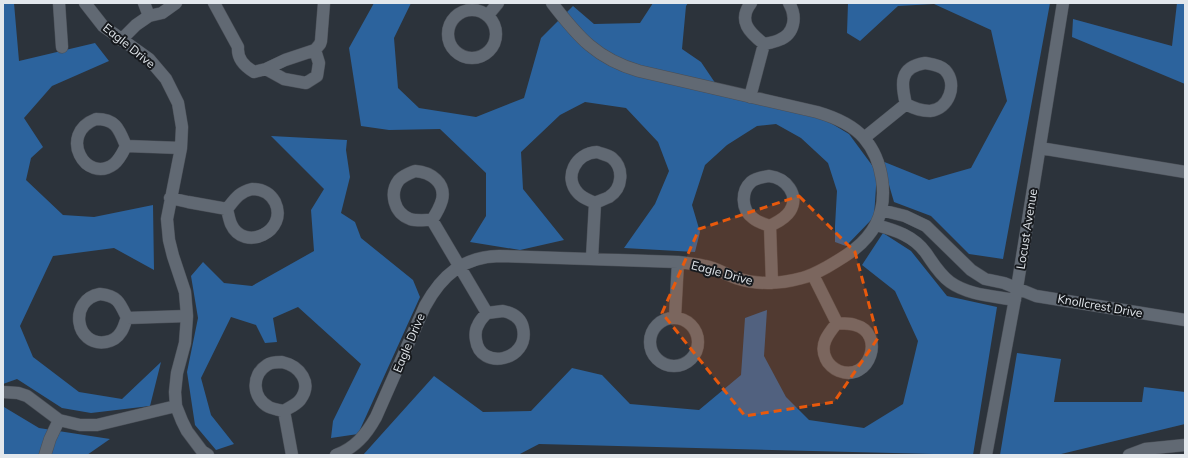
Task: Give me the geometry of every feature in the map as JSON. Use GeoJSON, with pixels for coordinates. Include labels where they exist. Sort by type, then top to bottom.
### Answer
{"type":"FeatureCollection","features":[{"type":"Feature","properties":{"kind":"street"},"geometry":{"type":"LineString","coordinates":[[59,3],[62,47]]}},
{"type":"Feature","properties":{"kind":"street","name":"Eagle Drive"},"geometry":{"type":"LineString","coordinates":[[85,3],[103,26],[149,59],[170,85],[178,103],[182,123],[181,148],[167,219],[169,240],[185,292],[187,316],[185,343],[176,373],[175,392],[176,406],[182,421],[203,454]]}},
{"type":"Feature","properties":{"kind":"street"},"geometry":{"type":"LineString","coordinates":[[144,3],[149,16]]}},
{"type":"Feature","properties":{"kind":"street"},"geometry":{"type":"LineString","coordinates":[[121,40],[136,25],[149,16],[162,13],[176,3]]}},
{"type":"Feature","properties":{"kind":"street"},"geometry":{"type":"LineString","coordinates":[[214,3],[238,47],[237,54],[246,66],[254,72],[266,70],[284,60],[315,50],[321,41],[324,3]]}},
{"type":"Feature","properties":{"kind":"street"},"geometry":{"type":"LineString","coordinates":[[488,15],[498,3]]}},
{"type":"Feature","properties":{"kind":"street"},"geometry":{"type":"LineString","coordinates":[[751,3],[747,8],[745,22],[751,34],[764,44]]}},
{"type":"Feature","properties":{"kind":"street"},"geometry":{"type":"LineString","coordinates":[[764,44],[782,39],[792,29],[794,22],[793,10],[789,3]]}},
{"type":"Feature","properties":{"kind":"street","name":"Locust Avenue"},"geometry":{"type":"LineString","coordinates":[[986,455],[1015,300],[1062,3]]}},
{"type":"Feature","properties":{"kind":"street","name":"Eagle Drive"},"geometry":{"type":"LineString","coordinates":[[336,455],[352,447],[371,427],[425,306],[436,287],[459,266],[471,260],[486,256],[592,258],[678,262],[704,266],[753,283],[772,283],[813,274],[851,254],[861,245],[876,225],[881,210],[883,185],[881,173],[877,161],[864,138],[852,127],[833,117],[750,96],[639,71],[620,64],[602,56],[587,44],[557,5]]}},
{"type":"Feature","properties":{"kind":"street"},"geometry":{"type":"LineString","coordinates":[[470,10],[480,11],[488,15],[495,29],[496,36],[495,44],[488,54],[475,58],[462,57],[455,52],[451,46],[447,31],[451,20],[461,12],[470,10]]}},
{"type":"Feature","properties":{"kind":"street"},"geometry":{"type":"LineString","coordinates":[[750,96],[764,44]]}},
{"type":"Feature","properties":{"kind":"street"},"geometry":{"type":"LineString","coordinates":[[266,70],[284,79],[306,82],[317,76],[319,63],[315,50]]}},
{"type":"Feature","properties":{"kind":"street"},"geometry":{"type":"LineString","coordinates":[[925,63],[935,65],[945,70],[951,80],[951,91],[941,107],[928,111],[920,110],[906,104],[902,87],[905,74],[910,68],[925,63]]}},
{"type":"Feature","properties":{"kind":"street"},"geometry":{"type":"LineString","coordinates":[[864,138],[906,104]]}},
{"type":"Feature","properties":{"kind":"street"},"geometry":{"type":"LineString","coordinates":[[102,119],[113,123],[119,129],[126,146],[115,163],[102,169],[87,165],[80,157],[77,147],[77,139],[80,132],[88,122],[102,119]]}},
{"type":"Feature","properties":{"kind":"street"},"geometry":{"type":"LineString","coordinates":[[126,146],[181,148]]}},
{"type":"Feature","properties":{"kind":"street"},"geometry":{"type":"LineString","coordinates":[[1040,148],[1185,172]]}},
{"type":"Feature","properties":{"kind":"street"},"geometry":{"type":"LineString","coordinates":[[597,152],[608,155],[613,159],[618,166],[620,174],[618,186],[615,192],[609,197],[595,202],[580,196],[572,181],[571,174],[572,169],[578,161],[586,154],[597,152]]}},
{"type":"Feature","properties":{"kind":"street"},"geometry":{"type":"LineString","coordinates":[[416,171],[423,171],[432,175],[439,182],[443,198],[432,220],[410,219],[398,210],[395,203],[394,193],[399,180],[408,174],[416,171]]}},
{"type":"Feature","properties":{"kind":"street"},"geometry":{"type":"LineString","coordinates":[[775,176],[784,181],[790,187],[793,199],[790,211],[785,217],[770,226],[753,218],[744,205],[744,198],[747,188],[752,182],[759,178],[775,176]]}},
{"type":"Feature","properties":{"kind":"street"},"geometry":{"type":"LineString","coordinates":[[252,189],[259,189],[273,198],[278,207],[276,222],[273,227],[262,236],[250,238],[242,236],[236,231],[232,225],[227,208],[238,194],[245,190],[252,189]]}},
{"type":"Feature","properties":{"kind":"street"},"geometry":{"type":"LineString","coordinates":[[170,198],[227,208]]}},
{"type":"Feature","properties":{"kind":"street"},"geometry":{"type":"LineString","coordinates":[[592,258],[595,202]]}},
{"type":"Feature","properties":{"kind":"street","name":"Knollcrest Drive"},"geometry":{"type":"LineString","coordinates":[[881,210],[905,216],[920,222],[970,270],[981,277],[1004,283],[1036,296],[1185,320]]}},
{"type":"Feature","properties":{"kind":"street"},"geometry":{"type":"LineString","coordinates":[[432,220],[487,312]]}},
{"type":"Feature","properties":{"kind":"street"},"geometry":{"type":"LineString","coordinates":[[876,225],[897,231],[912,239],[925,252],[945,278],[958,287],[971,292],[1015,300]]}},
{"type":"Feature","properties":{"kind":"street"},"geometry":{"type":"LineString","coordinates":[[770,226],[772,283]]}},
{"type":"Feature","properties":{"kind":"street"},"geometry":{"type":"LineString","coordinates":[[675,317],[678,262]]}},
{"type":"Feature","properties":{"kind":"street"},"geometry":{"type":"LineString","coordinates":[[813,274],[837,323]]}},
{"type":"Feature","properties":{"kind":"street"},"geometry":{"type":"LineString","coordinates":[[100,294],[108,295],[120,302],[127,318],[122,332],[117,338],[109,342],[101,343],[90,339],[84,334],[78,318],[80,310],[87,299],[94,295],[100,294]]}},
{"type":"Feature","properties":{"kind":"street"},"geometry":{"type":"LineString","coordinates":[[487,312],[509,312],[520,320],[524,330],[523,340],[516,353],[508,357],[498,358],[485,355],[479,349],[476,343],[476,329],[487,312]]}},
{"type":"Feature","properties":{"kind":"street"},"geometry":{"type":"LineString","coordinates":[[127,318],[187,316]]}},
{"type":"Feature","properties":{"kind":"street"},"geometry":{"type":"LineString","coordinates":[[675,317],[689,323],[695,330],[699,344],[694,357],[677,366],[668,365],[661,362],[650,349],[653,330],[660,322],[675,317]]}},
{"type":"Feature","properties":{"kind":"street"},"geometry":{"type":"LineString","coordinates":[[837,323],[861,327],[871,338],[872,353],[866,365],[860,369],[849,373],[844,373],[837,370],[827,362],[823,347],[824,341],[837,323]]}},
{"type":"Feature","properties":{"kind":"street"},"geometry":{"type":"LineString","coordinates":[[282,362],[290,364],[302,375],[305,383],[301,398],[296,404],[284,411],[267,406],[261,400],[255,389],[255,381],[258,373],[268,364],[282,362]]}},
{"type":"Feature","properties":{"kind":"street"},"geometry":{"type":"LineString","coordinates":[[3,392],[18,393],[27,396],[59,420],[80,425],[97,425],[176,406]]}},
{"type":"Feature","properties":{"kind":"street"},"geometry":{"type":"LineString","coordinates":[[284,411],[292,455]]}},
{"type":"Feature","properties":{"kind":"street"},"geometry":{"type":"LineString","coordinates":[[45,455],[50,439],[59,420]]}},
{"type":"Feature","properties":{"kind":"street"},"geometry":{"type":"LineString","coordinates":[[1129,455],[1145,449],[1185,445]]}},
{"type":"Feature","properties":{"kind":"highlighted area"},"geometry":{"type":"Polygon","coordinates":[[[799,196],[855,252],[878,338],[834,402],[745,416],[662,313],[699,229],[799,196]]]}},
{"type":"Feature","properties":{"kind":"shaded area"},"geometry":{"type":"Polygon","coordinates":[[[3,3],[14,3],[19,61],[95,43],[109,61],[52,86],[24,118],[43,147],[31,158],[26,180],[63,215],[94,217],[153,205],[154,270],[114,248],[53,256],[20,326],[33,357],[79,392],[122,399],[161,362],[150,406],[91,413],[62,408],[17,379],[3,384],[3,3]]]}},
{"type":"Feature","properties":{"kind":"shaded area"},"geometry":{"type":"Polygon","coordinates":[[[374,3],[411,3],[394,38],[398,88],[419,108],[476,117],[524,98],[541,38],[573,6],[594,24],[640,23],[653,3],[688,3],[686,6],[682,49],[701,62],[724,96],[824,119],[849,134],[877,172],[874,217],[846,246],[835,242],[837,191],[828,163],[801,138],[776,124],[757,126],[727,145],[705,165],[692,205],[700,232],[695,252],[624,248],[655,204],[669,171],[658,142],[626,108],[585,102],[560,115],[521,152],[523,189],[564,240],[520,250],[470,242],[486,216],[486,173],[440,129],[389,130],[361,126],[349,48],[374,3]]]}},
{"type":"Feature","properties":{"kind":"shaded area"},"geometry":{"type":"Polygon","coordinates":[[[848,3],[1050,3],[1003,259],[969,254],[931,216],[894,202],[882,161],[929,180],[971,168],[1007,101],[991,30],[934,4],[898,6],[860,41],[847,33],[848,3]]]}},
{"type":"Feature","properties":{"kind":"shaded area"},"geometry":{"type":"Polygon","coordinates":[[[1177,3],[1185,3],[1185,84],[1072,37],[1073,19],[1172,46],[1177,3]]]}},
{"type":"Feature","properties":{"kind":"shaded area"},"geometry":{"type":"Polygon","coordinates":[[[271,136],[347,140],[346,150],[350,177],[341,213],[355,222],[361,238],[413,280],[420,297],[358,434],[331,438],[333,421],[361,364],[298,307],[273,318],[277,342],[265,343],[256,325],[231,317],[201,378],[211,415],[234,444],[216,450],[195,425],[187,372],[198,318],[191,276],[203,262],[224,283],[252,286],[314,251],[311,210],[324,189],[271,136]]]}},
{"type":"Feature","properties":{"kind":"shaded area"},"geometry":{"type":"Polygon","coordinates":[[[883,233],[911,251],[947,296],[997,307],[973,455],[539,444],[518,455],[363,455],[434,376],[483,412],[531,411],[572,368],[602,375],[630,404],[699,410],[741,375],[745,318],[767,310],[764,356],[786,397],[809,420],[864,428],[903,404],[918,341],[895,291],[862,265],[883,233]]]}},
{"type":"Feature","properties":{"kind":"shaded area"},"geometry":{"type":"Polygon","coordinates":[[[1017,353],[1061,359],[1054,402],[1142,402],[1144,387],[1185,392],[1185,424],[1057,455],[1000,455],[1017,353]]]}},
{"type":"Feature","properties":{"kind":"shaded area"},"geometry":{"type":"Polygon","coordinates":[[[4,407],[39,428],[110,439],[87,455],[3,455],[4,407]]]}}]}
